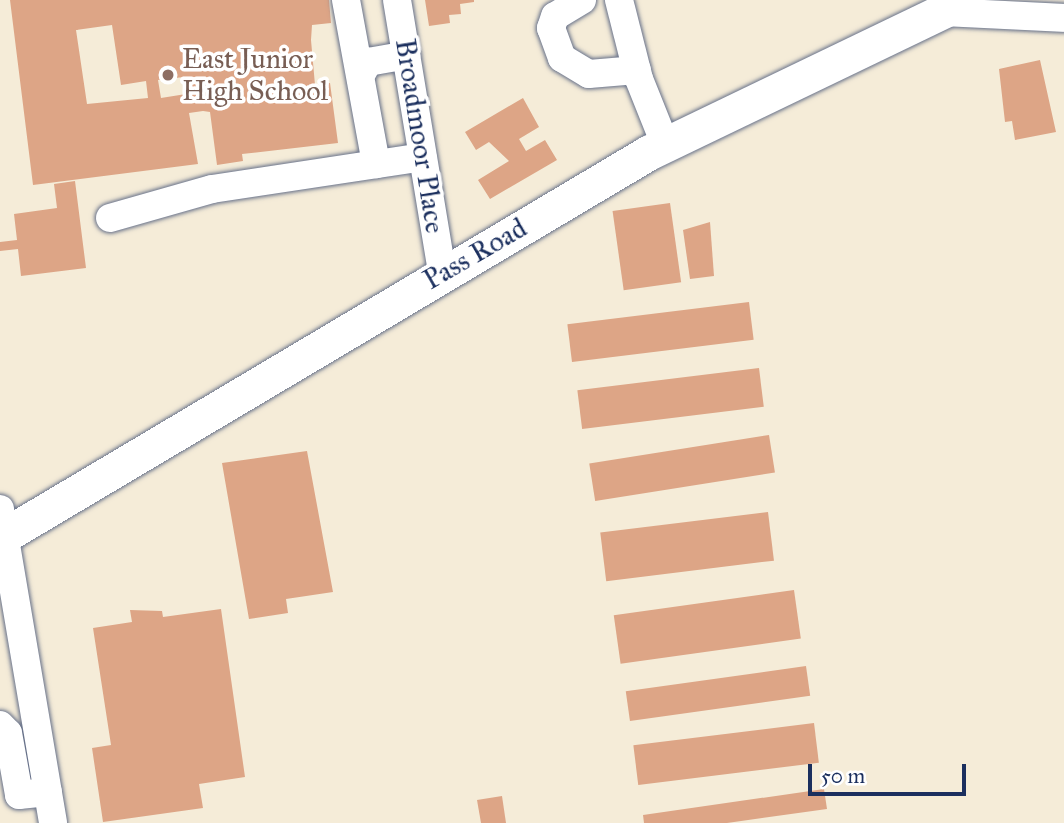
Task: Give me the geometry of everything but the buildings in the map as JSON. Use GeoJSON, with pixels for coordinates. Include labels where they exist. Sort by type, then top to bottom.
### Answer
{"type":"FeatureCollection","features":[{"type":"Feature","properties":{"kind":"main road","name":"Pass Road"},"geometry":{"type":"LineString","coordinates":[[1,527],[665,145],[954,6]]}},
{"type":"Feature","properties":{"kind":"street"},"geometry":{"type":"LineString","coordinates":[[346,0],[362,73],[376,164]]}},
{"type":"Feature","properties":{"kind":"street","name":"Broadmoor Place"},"geometry":{"type":"LineString","coordinates":[[397,0],[442,272]]}},
{"type":"Feature","properties":{"kind":"street"},"geometry":{"type":"LineString","coordinates":[[582,0],[555,16],[551,28],[562,58],[589,74],[637,70]]}},
{"type":"Feature","properties":{"kind":"street"},"geometry":{"type":"LineString","coordinates":[[619,0],[637,70],[665,145]]}},
{"type":"Feature","properties":{"kind":"street"},"geometry":{"type":"LineString","coordinates":[[954,6],[1064,18]]}},
{"type":"Feature","properties":{"kind":"street"},"geometry":{"type":"LineString","coordinates":[[362,73],[368,62],[406,55]]}},
{"type":"Feature","properties":{"kind":"street"},"geometry":{"type":"LineString","coordinates":[[110,218],[212,189],[423,157]]}},
{"type":"Feature","properties":{"kind":"street"},"geometry":{"type":"LineString","coordinates":[[1,527],[10,655],[48,792],[53,823]]}},
{"type":"Feature","properties":{"kind":"street"},"geometry":{"type":"LineString","coordinates":[[0,725],[8,733],[19,795],[48,792]]}},
{"type":"Feature","properties":{"kind":"place","name":"East Junior High School"},"geometry":{"type":"Point","coordinates":[168,75]}}]}
